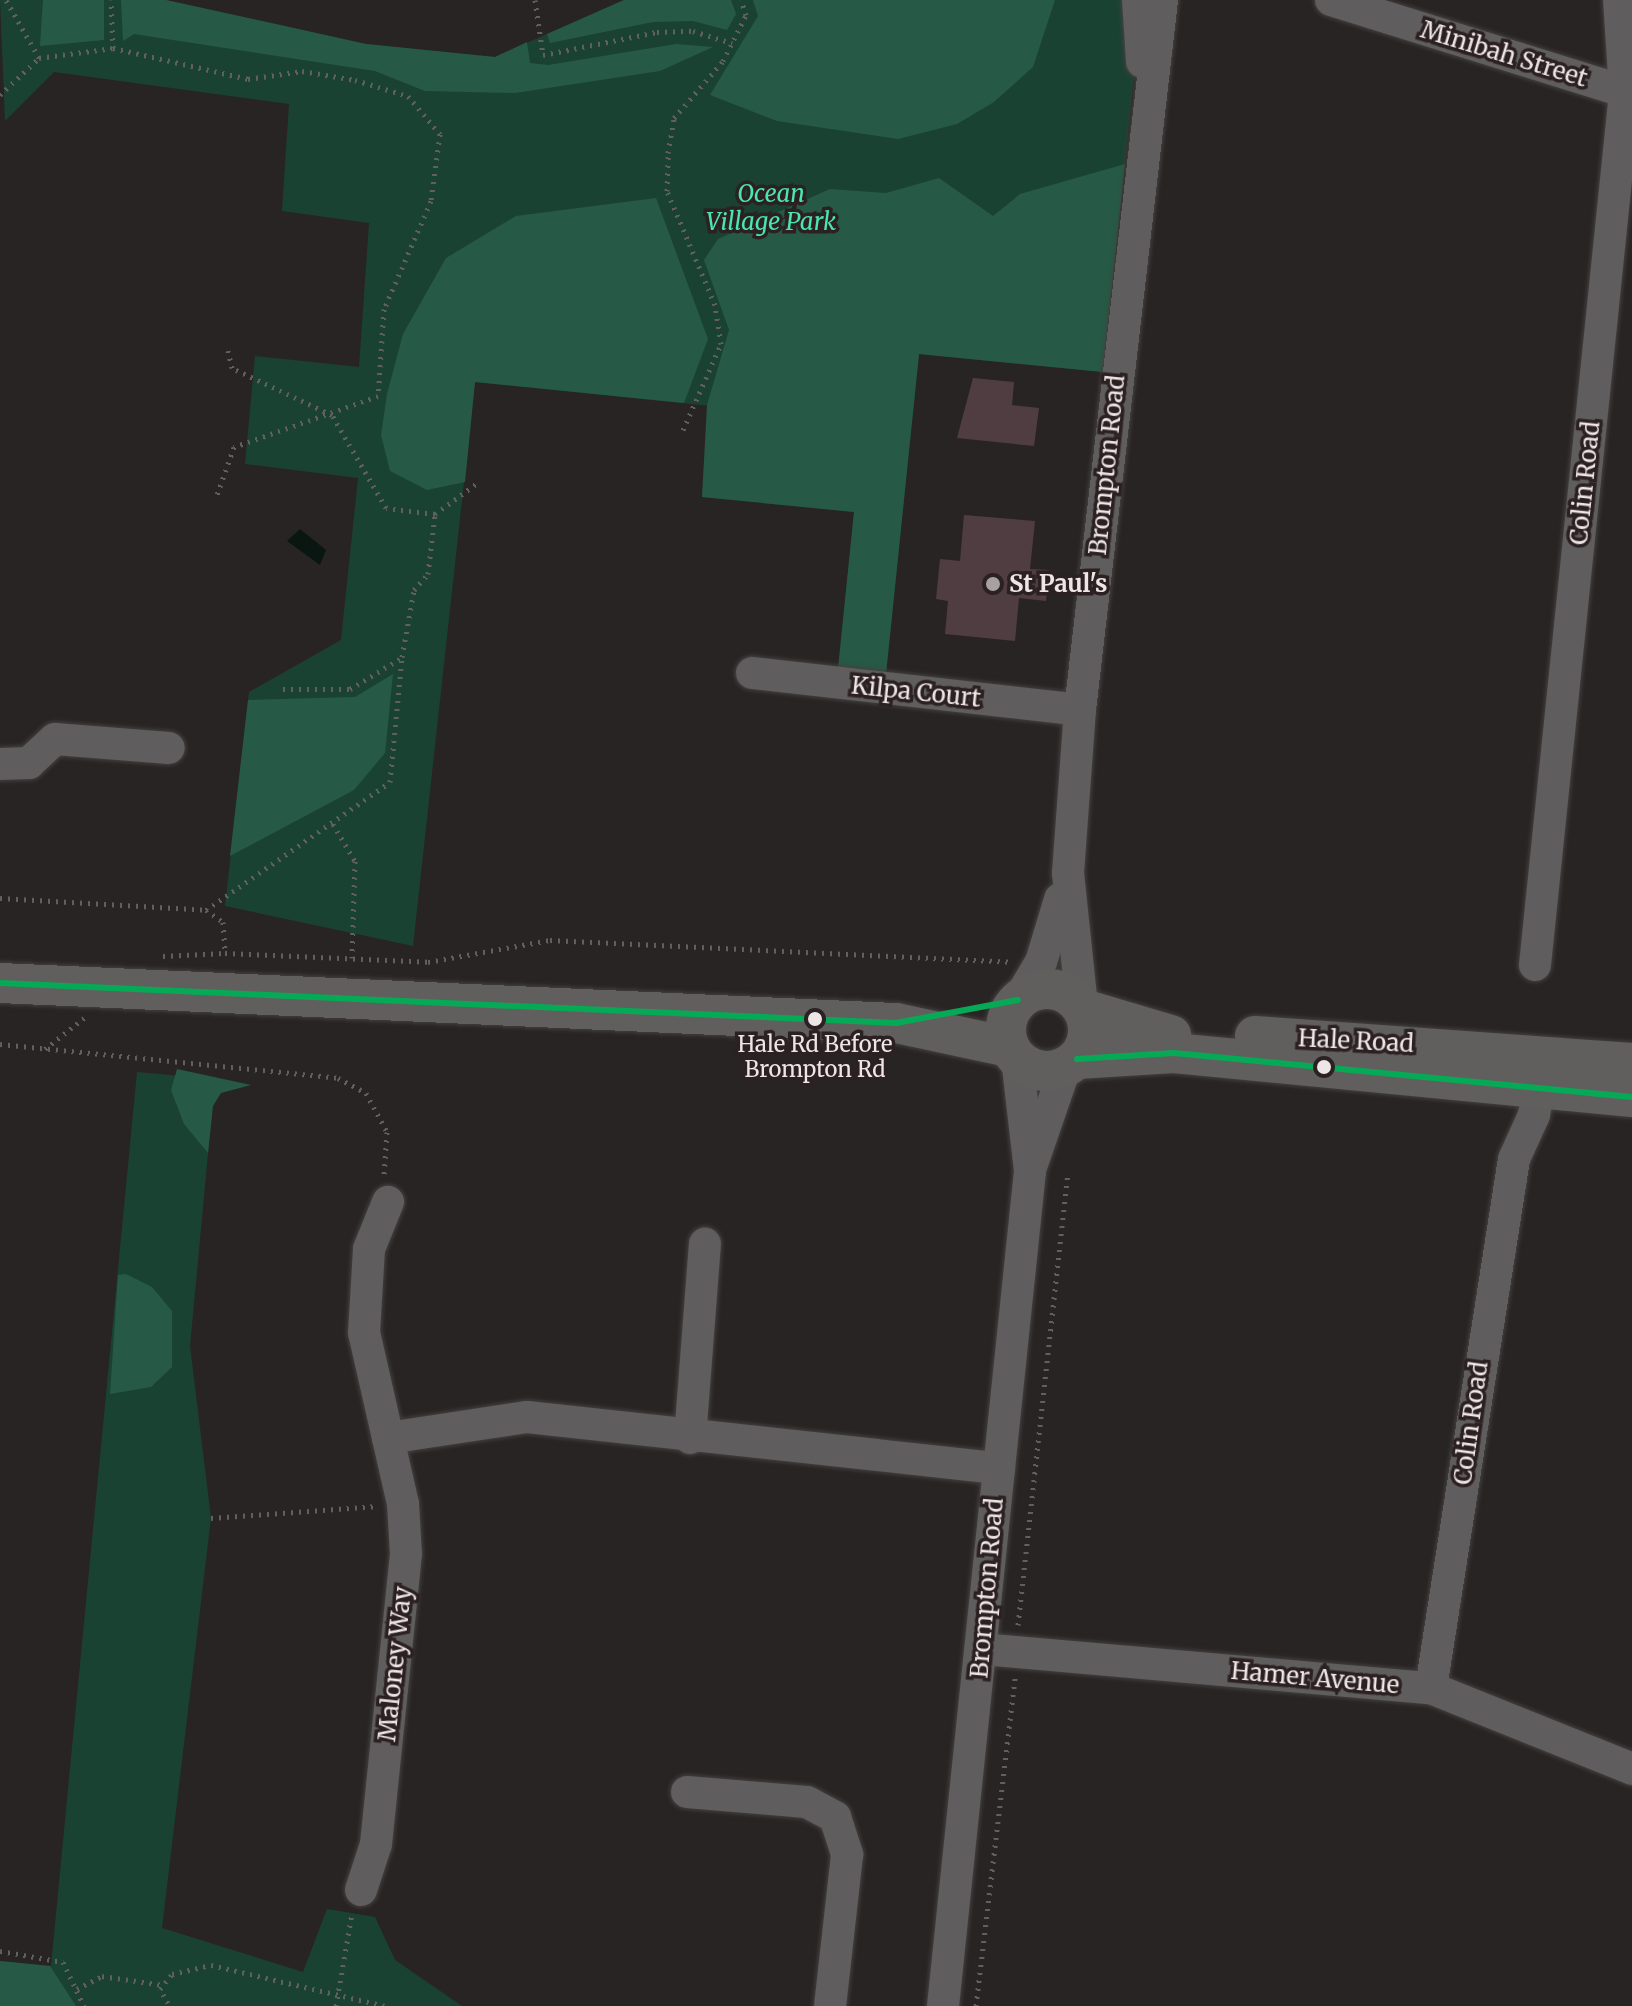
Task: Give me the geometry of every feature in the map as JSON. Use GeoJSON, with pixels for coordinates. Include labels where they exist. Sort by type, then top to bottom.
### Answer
{"type":"FeatureCollection","features":[{"type":"Feature","properties":{"kind":"main road"},"geometry":{"type":"LineString","coordinates":[[0,983],[896,1023],[1013,1053],[1048,1071],[1071,1064],[1089,1035],[1083,1007],[1059,990],[1020,987],[896,1023]]}},
{"type":"Feature","properties":{"kind":"main road"},"geometry":{"type":"LineString","coordinates":[[1013,1053],[1005,1031],[1020,987]]}},
{"type":"Feature","properties":{"kind":"main road","name":"Hale Road"},"geometry":{"type":"LineString","coordinates":[[1083,1007],[1163,1034],[1527,1069],[1632,1097]]}},
{"type":"Feature","properties":{"kind":"main road","name":"Hale Road"},"geometry":{"type":"LineString","coordinates":[[1071,1064],[1174,1053],[1527,1069],[1632,1063]]}},
{"type":"Feature","properties":{"kind":"street","name":"Brompton Road"},"geometry":{"type":"LineString","coordinates":[[1138,0],[1147,105]]}},
{"type":"Feature","properties":{"kind":"street","name":"Brompton Road"},"geometry":{"type":"LineString","coordinates":[[1083,1007],[1068,873],[1080,710],[1147,105],[1160,58],[1162,0]]}},
{"type":"Feature","properties":{"kind":"street","name":"Minibah Street"},"geometry":{"type":"LineString","coordinates":[[1331,0],[1629,93]]}},
{"type":"Feature","properties":{"kind":"street","name":"Colin Road"},"geometry":{"type":"LineString","coordinates":[[1535,965],[1629,93],[1619,0]]}},
{"type":"Feature","properties":{"kind":"street","name":"Kilpa Court"},"geometry":{"type":"LineString","coordinates":[[752,673],[1080,710]]}},
{"type":"Feature","properties":{"kind":"street"},"geometry":{"type":"LineString","coordinates":[[0,764],[29,763],[55,739],[169,748]]}},
{"type":"Feature","properties":{"kind":"street","name":"Brompton Road"},"geometry":{"type":"LineString","coordinates":[[1020,987],[1041,962],[1068,873]]}},
{"type":"Feature","properties":{"kind":"street","name":"Brompton Road"},"geometry":{"type":"LineString","coordinates":[[943,2006],[1030,1171],[1013,1053]]}},
{"type":"Feature","properties":{"kind":"street","name":"Brompton Road"},"geometry":{"type":"LineString","coordinates":[[1030,1171],[1071,1064]]}},
{"type":"Feature","properties":{"kind":"street","name":"Colin Road"},"geometry":{"type":"LineString","coordinates":[[1431,1688],[1527,1069]]}},
{"type":"Feature","properties":{"kind":"street","name":"Maloney Way"},"geometry":{"type":"LineString","coordinates":[[361,1890],[376,1844],[406,1554],[403,1504],[364,1333],[369,1249],[388,1202]]}},
{"type":"Feature","properties":{"kind":"street"},"geometry":{"type":"LineString","coordinates":[[690,1438],[705,1244]]}},
{"type":"Feature","properties":{"kind":"street"},"geometry":{"type":"LineString","coordinates":[[388,1438],[527,1417],[690,1438],[999,1468]]}},
{"type":"Feature","properties":{"kind":"street","name":"Hamer Avenue"},"geometry":{"type":"LineString","coordinates":[[982,1649],[1431,1688],[1632,1769]]}},
{"type":"Feature","properties":{"kind":"street"},"geometry":{"type":"LineString","coordinates":[[687,1792],[807,1802],[835,1817],[847,1855],[830,2006]]}},
{"type":"Feature","properties":{"kind":"path"},"geometry":{"type":"LineString","coordinates":[[6,0],[39,58]]}},
{"type":"Feature","properties":{"kind":"path"},"geometry":{"type":"LineString","coordinates":[[111,0],[113,48]]}},
{"type":"Feature","properties":{"kind":"path"},"geometry":{"type":"LineString","coordinates":[[535,0],[543,55],[657,32],[693,31],[732,43]]}},
{"type":"Feature","properties":{"kind":"path"},"geometry":{"type":"LineString","coordinates":[[683,430],[721,344],[715,305],[667,191],[668,153],[674,118],[732,43],[746,15],[741,0]]}},
{"type":"Feature","properties":{"kind":"path"},"geometry":{"type":"LineString","coordinates":[[0,95],[39,58],[113,48],[248,79],[302,71],[355,80],[408,96],[440,134],[431,201],[384,309],[378,396],[332,415],[234,447],[217,495]]}},
{"type":"Feature","properties":{"kind":"path"},"geometry":{"type":"LineString","coordinates":[[228,350],[232,368],[332,415],[386,508],[435,514],[477,483]]}},
{"type":"Feature","properties":{"kind":"path"},"geometry":{"type":"LineString","coordinates":[[206,910],[390,782],[402,657],[414,590],[428,574],[435,514]]}},
{"type":"Feature","properties":{"kind":"path"},"geometry":{"type":"LineString","coordinates":[[283,689],[350,689],[402,657]]}},
{"type":"Feature","properties":{"kind":"path"},"geometry":{"type":"LineString","coordinates":[[333,824],[355,861],[352,958]]}},
{"type":"Feature","properties":{"kind":"path"},"geometry":{"type":"LineString","coordinates":[[0,898],[206,910],[223,922],[225,953],[428,962],[550,940],[967,964],[1020,987]]}},
{"type":"Feature","properties":{"kind":"path"},"geometry":{"type":"LineString","coordinates":[[45,1049],[98,1007]]}},
{"type":"Feature","properties":{"kind":"path"},"geometry":{"type":"LineString","coordinates":[[0,1044],[338,1078],[366,1093],[387,1132],[388,1202]]}},
{"type":"Feature","properties":{"kind":"path"},"geometry":{"type":"LineString","coordinates":[[976,2006],[1068,1175]]}},
{"type":"Feature","properties":{"kind":"path"},"geometry":{"type":"LineString","coordinates":[[211,1518],[403,1504]]}},
{"type":"Feature","properties":{"kind":"path"},"geometry":{"type":"LineString","coordinates":[[336,2006],[361,1890]]}},
{"type":"Feature","properties":{"kind":"path"},"geometry":{"type":"LineString","coordinates":[[0,1951],[63,1962],[84,2006]]}},
{"type":"Feature","properties":{"kind":"path"},"geometry":{"type":"LineString","coordinates":[[77,1989],[102,1976],[163,1985],[182,1969],[211,1965],[386,2006]]}},
{"type":"Feature","properties":{"kind":"path"},"geometry":{"type":"LineString","coordinates":[[163,1985],[168,2003]]}},
{"type":"Feature","properties":{"kind":"green space","name":"Ocean Village Park"},"geometry":{"type":"Polygon","coordinates":[[[0,0],[166,0],[366,44],[495,57],[624,0],[1131,0],[1136,57],[1103,372],[919,354],[886,674],[838,669],[854,512],[702,497],[711,406],[475,382],[413,946],[225,906],[249,692],[341,640],[358,478],[245,464],[255,356],[359,367],[369,223],[282,211],[289,104],[54,72],[5,121],[0,0]]]}},
{"type":"Feature","properties":{"kind":"green space"},"geometry":{"type":"Polygon","coordinates":[[[43,0],[104,0],[104,40],[40,46],[43,0]]]}},
{"type":"Feature","properties":{"kind":"green space"},"geometry":{"type":"Polygon","coordinates":[[[121,0],[166,0],[366,44],[495,57],[527,42],[530,63],[548,65],[676,44],[713,47],[660,71],[515,93],[425,91],[375,71],[134,34],[123,41],[121,0]]]}},
{"type":"Feature","properties":{"kind":"green space"},"geometry":{"type":"Polygon","coordinates":[[[624,0],[731,0],[736,14],[727,30],[693,21],[653,22],[550,43],[547,34],[624,0]]]}},
{"type":"Feature","properties":{"kind":"green space"},"geometry":{"type":"Polygon","coordinates":[[[753,0],[1055,0],[1033,67],[994,102],[957,124],[898,139],[777,121],[710,95],[758,16],[753,0]]]}},
{"type":"Feature","properties":{"kind":"green space"},"geometry":{"type":"Polygon","coordinates":[[[1125,164],[1103,372],[919,354],[886,674],[838,669],[854,512],[702,497],[707,405],[729,330],[704,260],[718,239],[830,189],[886,193],[939,178],[993,216],[1020,194],[1125,164]]]}},
{"type":"Feature","properties":{"kind":"green space"},"geometry":{"type":"Polygon","coordinates":[[[656,198],[708,339],[684,403],[475,382],[465,482],[427,490],[390,471],[381,435],[387,394],[403,334],[446,258],[516,216],[656,198]]]}},
{"type":"Feature","properties":{"kind":"green space"},"geometry":{"type":"Polygon","coordinates":[[[393,674],[385,753],[354,790],[230,856],[248,700],[355,697],[393,674]]]}},
{"type":"Feature","properties":{"kind":"green space"},"geometry":{"type":"Polygon","coordinates":[[[177,1069],[251,1085],[221,1093],[213,1106],[208,1153],[184,1124],[171,1090],[177,1069]]]}},
{"type":"Feature","properties":{"kind":"green space"},"geometry":{"type":"Polygon","coordinates":[[[137,1072],[215,1079],[190,1346],[211,1518],[162,1928],[303,1972],[327,1909],[375,1917],[395,1960],[462,2006],[0,2006],[0,1961],[51,1966],[137,1072]]]}},
{"type":"Feature","properties":{"kind":"green space"},"geometry":{"type":"Polygon","coordinates":[[[126,1274],[152,1287],[172,1311],[172,1367],[151,1387],[110,1394],[118,1275],[126,1274]]]}},
{"type":"Feature","properties":{"kind":"green space"},"geometry":{"type":"Polygon","coordinates":[[[0,1961],[50,1966],[76,2006],[0,2006],[0,1961]]]}},
{"type":"Feature","properties":{"kind":"shaded area"},"geometry":{"type":"Polygon","coordinates":[[[300,529],[326,550],[320,565],[287,541],[300,529]]]}},
{"type":"Feature","properties":{"kind":"building"},"geometry":{"type":"Polygon","coordinates":[[[973,378],[1014,382],[1012,405],[1039,408],[1034,446],[957,438],[973,378]]]}},
{"type":"Feature","properties":{"kind":"building","name":"St Paul's"},"geometry":{"type":"Polygon","coordinates":[[[964,515],[1035,521],[1030,569],[1049,570],[1046,601],[1019,598],[1015,641],[945,634],[948,601],[936,599],[940,559],[960,561],[964,515]]]}},
{"type":"Feature","properties":{"kind":"transit line"},"geometry":{"type":"LineString","coordinates":[[0,983],[896,1023],[1018,1000]]}},
{"type":"Feature","properties":{"kind":"transit line"},"geometry":{"type":"LineString","coordinates":[[1077,1059],[1174,1053],[1632,1097]]}},
{"type":"Feature","properties":{"kind":"place","name":"St Paul's"},"geometry":{"type":"Point","coordinates":[993,584]}},
{"type":"Feature","properties":{"kind":"place","name":"Hale Rd Before Brompton Rd"},"geometry":{"type":"Point","coordinates":[815,1019]}}]}
